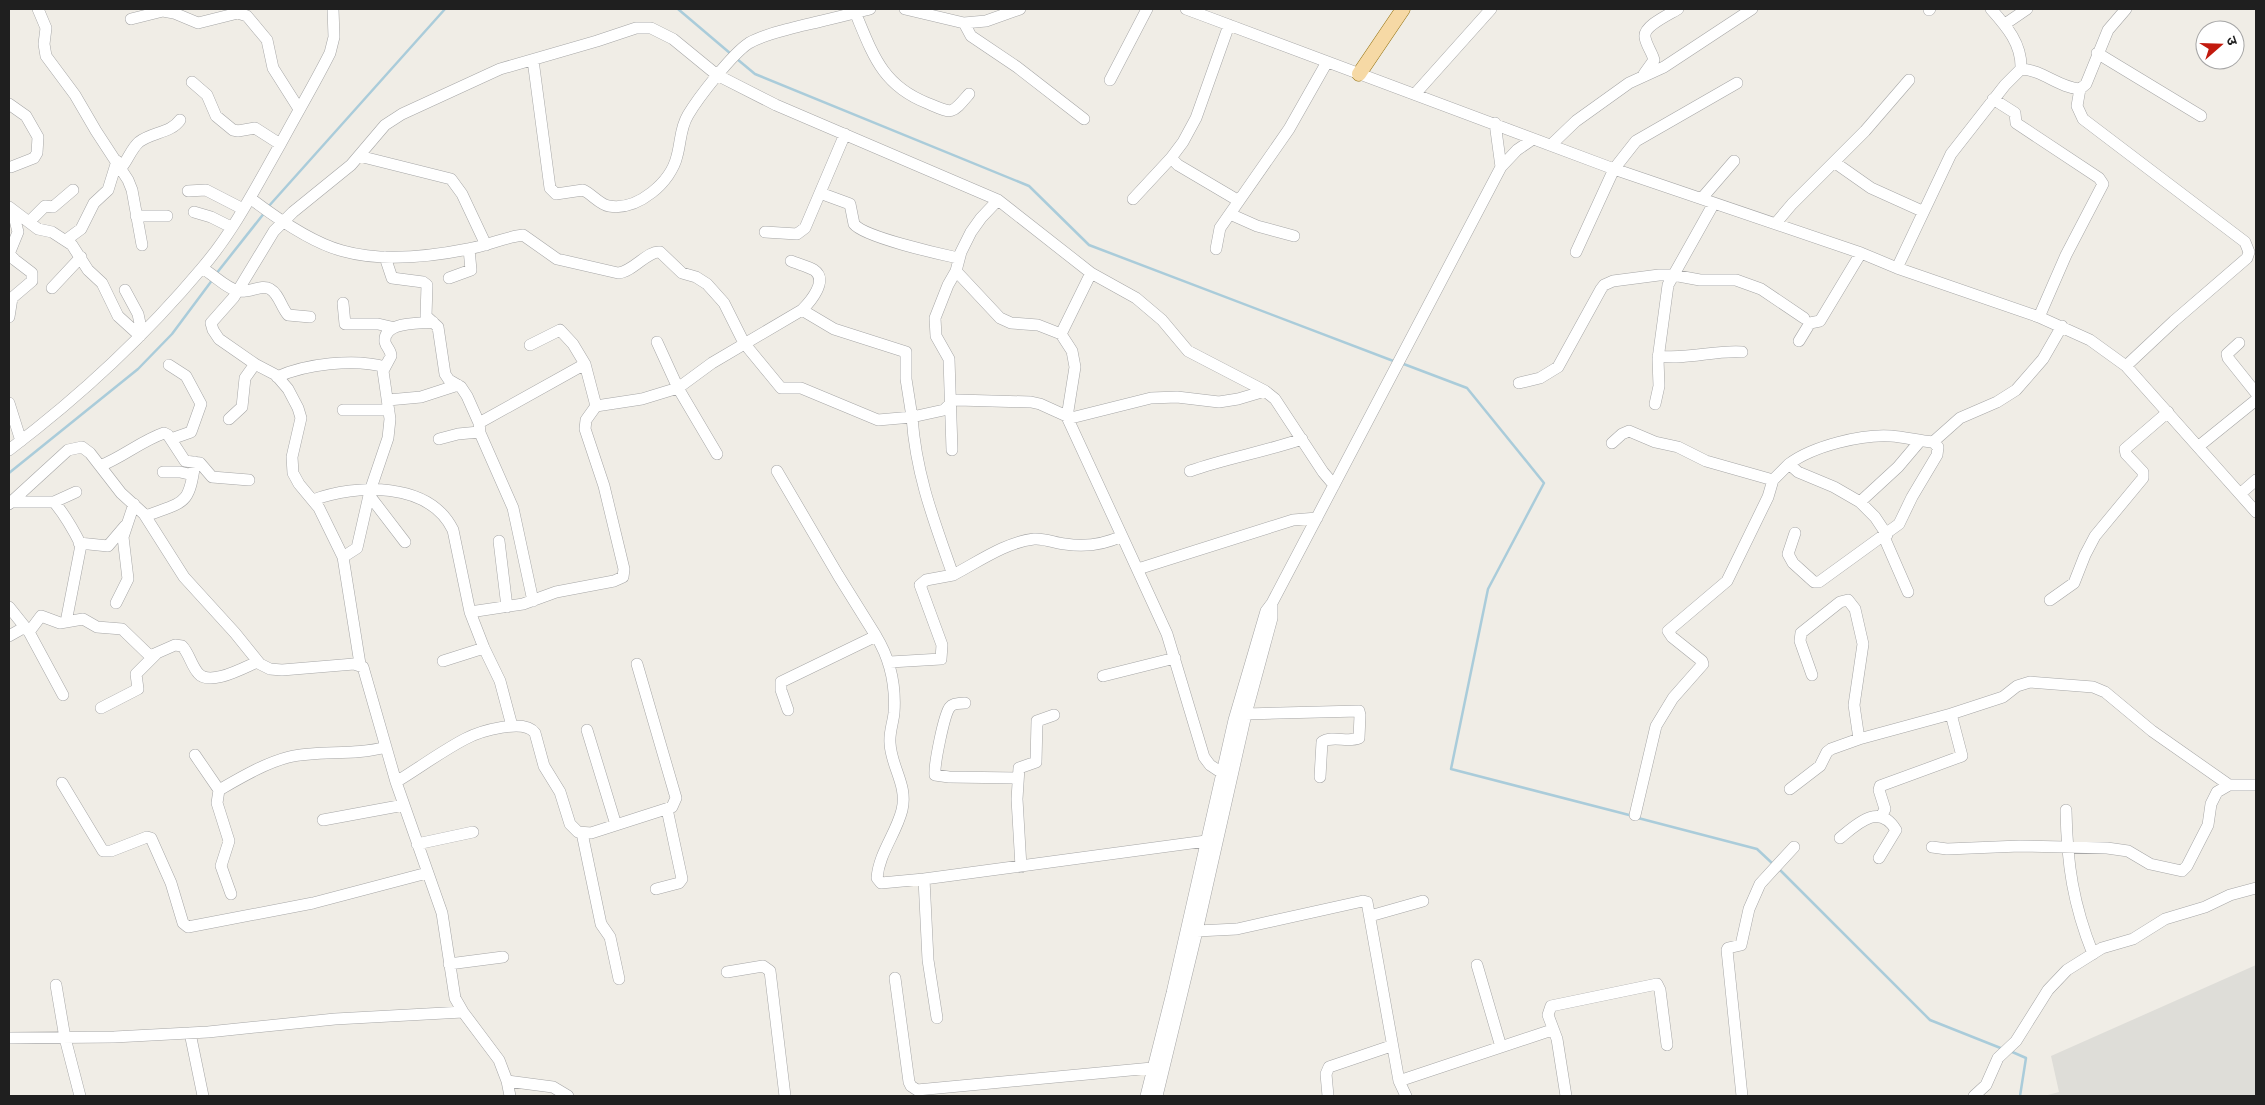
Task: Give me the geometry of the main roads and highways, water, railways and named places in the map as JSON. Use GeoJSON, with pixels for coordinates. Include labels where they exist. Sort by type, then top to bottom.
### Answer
{"type":"FeatureCollection","features":[{"type":"Feature","properties":{"kind":"main road"},"geometry":{"type":"LineString","coordinates":[[1359,74],[1403,9]]}},
{"type":"Feature","properties":{"kind":"waterway"},"geometry":{"type":"LineString","coordinates":[[268,207],[445,9]]}},
{"type":"Feature","properties":{"kind":"waterway"},"geometry":{"type":"LineString","coordinates":[[678,9],[731,54]]}},
{"type":"Feature","properties":{"kind":"waterway"},"geometry":{"type":"LineString","coordinates":[[737,59],[755,74],[1029,186],[1089,245],[1396,362]]}},
{"type":"Feature","properties":{"kind":"waterway"},"geometry":{"type":"LineString","coordinates":[[216,274],[265,212]]}},
{"type":"Feature","properties":{"kind":"waterway"},"geometry":{"type":"LineString","coordinates":[[9,473],[138,369],[172,334],[213,279]]}},
{"type":"Feature","properties":{"kind":"waterway"},"geometry":{"type":"LineString","coordinates":[[1401,363],[1467,388],[1544,483],[1488,589],[1451,769],[1633,816]]}},
{"type":"Feature","properties":{"kind":"waterway"},"geometry":{"type":"LineString","coordinates":[[1638,818],[1757,849],[1773,864]]}},
{"type":"Feature","properties":{"kind":"waterway"},"geometry":{"type":"LineString","coordinates":[[1779,869],[1930,1020],[2003,1049]]}},
{"type":"Feature","properties":{"kind":"waterway"},"geometry":{"type":"LineString","coordinates":[[2010,1051],[2026,1058],[2020,1096]]}}]}
